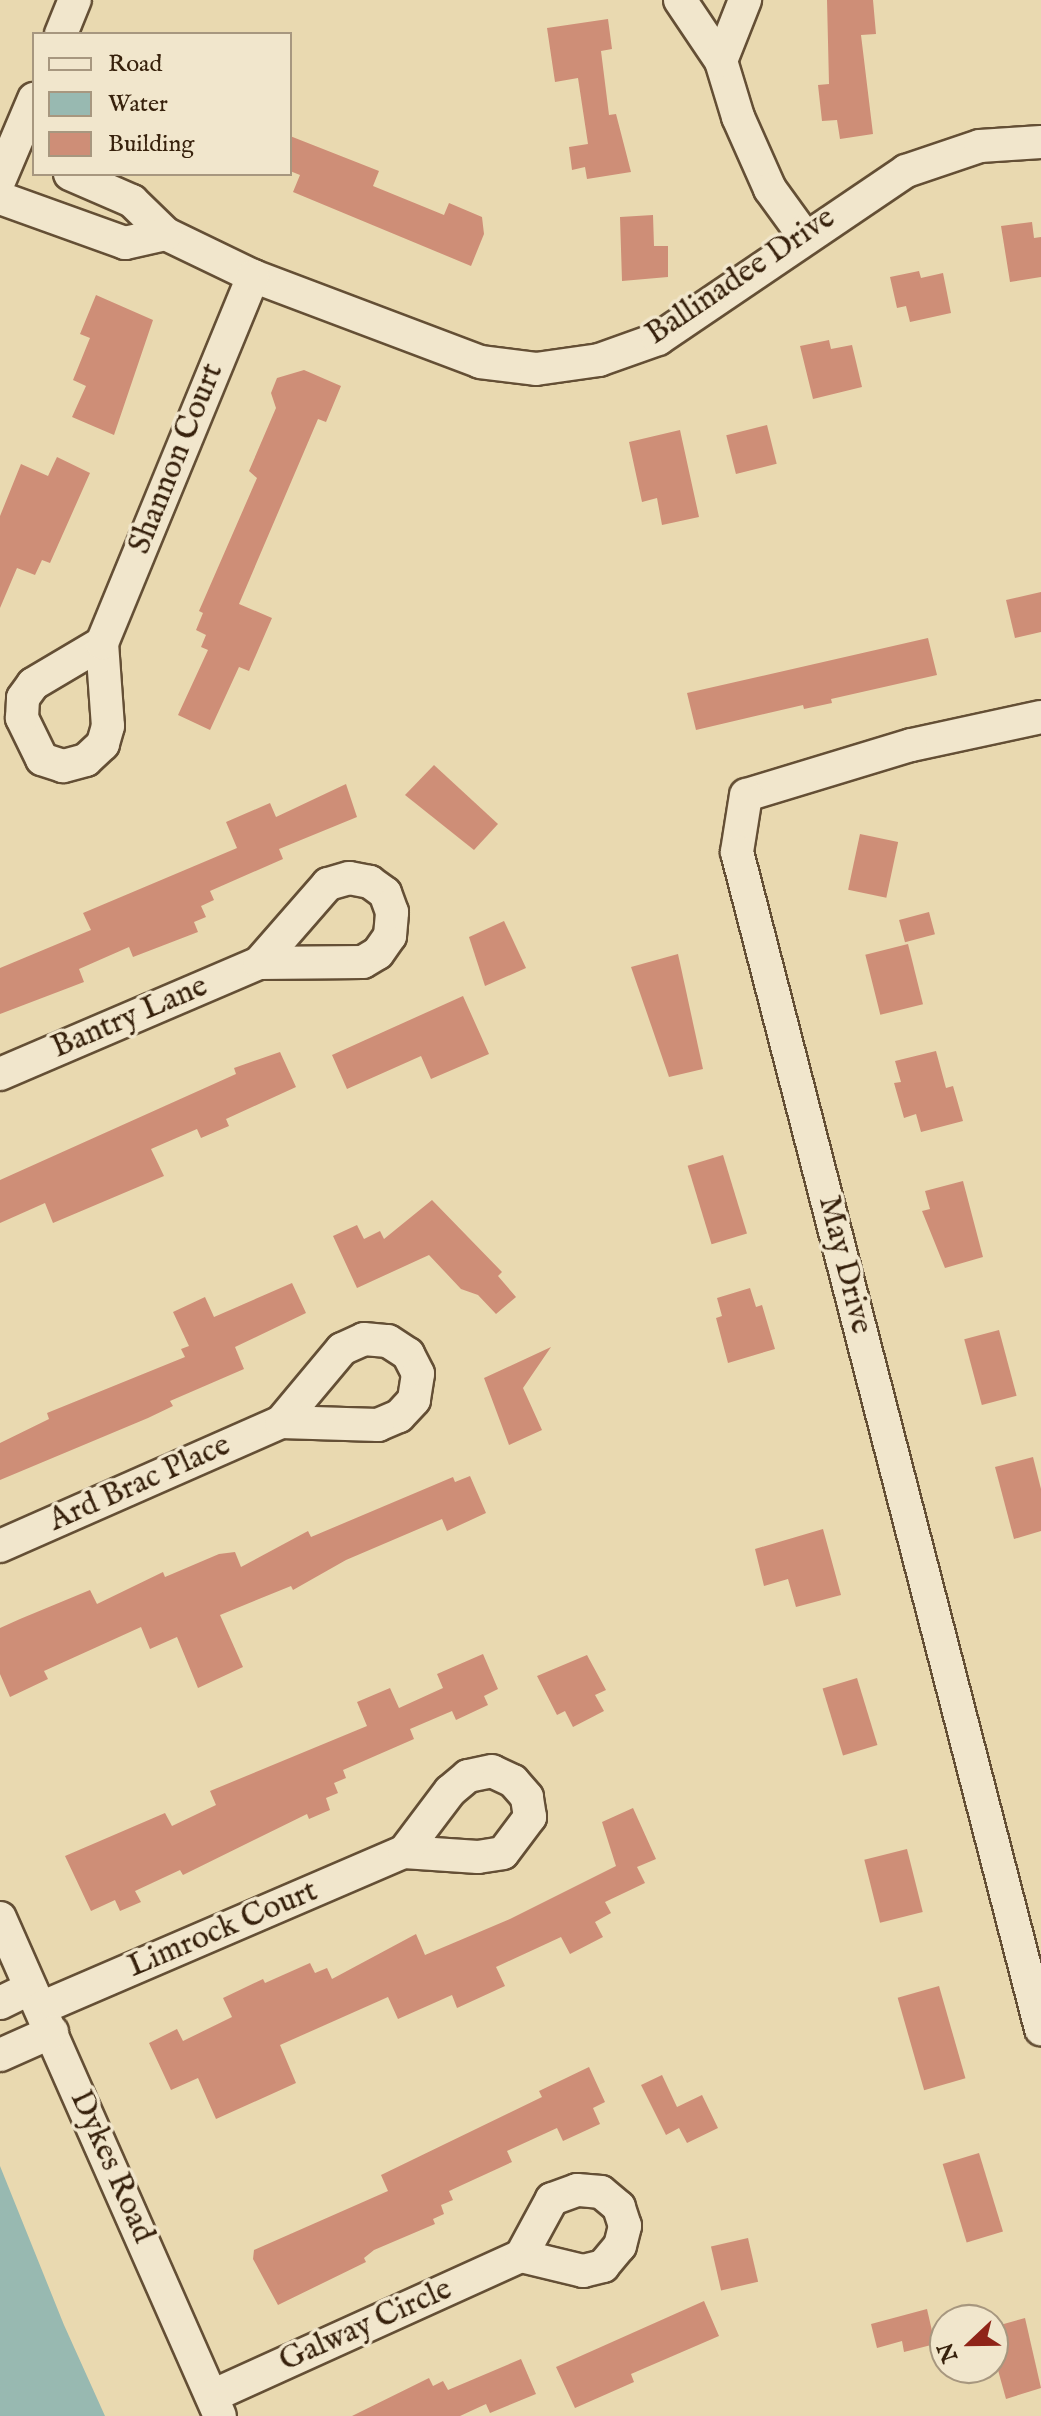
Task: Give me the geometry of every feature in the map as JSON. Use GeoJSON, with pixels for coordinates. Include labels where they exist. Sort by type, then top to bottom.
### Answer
{"type":"FeatureCollection","features":[{"type":"Feature","properties":{"kind":"street"},"geometry":{"type":"LineString","coordinates":[[62,32],[75,0]]}},
{"type":"Feature","properties":{"kind":"street"},"geometry":{"type":"LineString","coordinates":[[680,0],[721,61],[738,117],[770,189],[804,236]]}},
{"type":"Feature","properties":{"kind":"street"},"geometry":{"type":"LineString","coordinates":[[721,61],[745,0]]}},
{"type":"Feature","properties":{"kind":"street"},"geometry":{"type":"LineString","coordinates":[[0,179],[24,154],[32,110]]}},
{"type":"Feature","properties":{"kind":"street","name":"Ballinadee Drive"},"geometry":{"type":"LineString","coordinates":[[75,176],[132,201],[166,234],[253,276],[480,362],[536,369],[599,360],[658,339],[804,236],[906,171],[980,146],[1041,142]]}},
{"type":"Feature","properties":{"kind":"street"},"geometry":{"type":"LineString","coordinates":[[0,198],[125,243],[166,234]]}},
{"type":"Feature","properties":{"kind":"street","name":"Shannon Court"},"geometry":{"type":"LineString","coordinates":[[102,643],[253,276]]}},
{"type":"Feature","properties":{"kind":"street","name":"May Drive"},"geometry":{"type":"LineString","coordinates":[[1041,717],[911,745],[746,795],[737,852],[1041,2029]]}},
{"type":"Feature","properties":{"kind":"street","name":"Bantry Lane"},"geometry":{"type":"LineString","coordinates":[[0,1074],[259,963]]}},
{"type":"Feature","properties":{"kind":"street","name":"Ard Brac Place"},"geometry":{"type":"LineString","coordinates":[[0,1546],[281,1422]]}},
{"type":"Feature","properties":{"kind":"street","name":"Limrock Court"},"geometry":{"type":"LineString","coordinates":[[41,2009],[404,1852]]}},
{"type":"Feature","properties":{"kind":"street","name":"Dykes Road"},"geometry":{"type":"LineString","coordinates":[[0,1918],[216,2406]]}},
{"type":"Feature","properties":{"kind":"street"},"geometry":{"type":"LineString","coordinates":[[0,2003],[41,2009]]}},
{"type":"Feature","properties":{"kind":"street"},"geometry":{"type":"LineString","coordinates":[[0,2055],[41,2009]]}},
{"type":"Feature","properties":{"kind":"street","name":"Galway Circle"},"geometry":{"type":"LineString","coordinates":[[216,2406],[521,2256]]}},
{"type":"Feature","properties":{"kind":"water"},"geometry":{"type":"Polygon","coordinates":[[[0,2166],[64,2325],[105,2416],[0,2416],[0,2166]]]}},
{"type":"Feature","properties":{"kind":"building"},"geometry":{"type":"Polygon","coordinates":[[[827,0],[873,0],[876,34],[861,35],[873,134],[840,139],[837,120],[822,121],[818,85],[829,84],[827,0]]]}},
{"type":"Feature","properties":{"kind":"building"},"geometry":{"type":"Polygon","coordinates":[[[608,19],[612,49],[601,51],[609,115],[616,114],[631,172],[587,179],[585,167],[572,170],[569,147],[588,144],[578,78],[555,82],[547,28],[608,19]]]}},
{"type":"Feature","properties":{"kind":"building"},"geometry":{"type":"Polygon","coordinates":[[[292,137],[379,171],[373,186],[444,215],[449,203],[482,217],[484,234],[471,266],[293,192],[300,175],[292,172],[292,137]]]}},
{"type":"Feature","properties":{"kind":"building"},"geometry":{"type":"Polygon","coordinates":[[[653,215],[654,246],[668,246],[668,277],[622,281],[620,217],[653,215]]]}},
{"type":"Feature","properties":{"kind":"building"},"geometry":{"type":"Polygon","coordinates":[[[1032,222],[1034,238],[1041,237],[1041,277],[1010,282],[1001,226],[1032,222]]]}},
{"type":"Feature","properties":{"kind":"building"},"geometry":{"type":"Polygon","coordinates":[[[919,271],[921,278],[943,273],[951,313],[910,322],[906,306],[897,308],[890,277],[919,271]]]}},
{"type":"Feature","properties":{"kind":"building"},"geometry":{"type":"Polygon","coordinates":[[[96,295],[153,320],[114,435],[72,417],[86,386],[73,380],[90,338],[80,334],[96,295]]]}},
{"type":"Feature","properties":{"kind":"building"},"geometry":{"type":"Polygon","coordinates":[[[829,340],[831,349],[852,345],[862,387],[813,399],[800,346],[829,340]]]}},
{"type":"Feature","properties":{"kind":"building"},"geometry":{"type":"Polygon","coordinates":[[[304,370],[341,386],[326,422],[318,419],[239,604],[272,618],[249,671],[239,667],[210,730],[178,715],[208,650],[201,647],[206,635],[196,630],[203,613],[199,611],[257,478],[249,471],[276,408],[271,393],[277,378],[304,370]]]}},
{"type":"Feature","properties":{"kind":"building"},"geometry":{"type":"Polygon","coordinates":[[[767,425],[777,464],[736,474],[726,435],[767,425]]]}},
{"type":"Feature","properties":{"kind":"building"},"geometry":{"type":"Polygon","coordinates":[[[680,430],[699,517],[662,525],[657,498],[642,502],[629,442],[680,430]]]}},
{"type":"Feature","properties":{"kind":"building"},"geometry":{"type":"Polygon","coordinates":[[[57,457],[90,473],[50,563],[42,560],[35,575],[17,568],[0,608],[0,516],[21,464],[48,476],[57,457]]]}},
{"type":"Feature","properties":{"kind":"building"},"geometry":{"type":"Polygon","coordinates":[[[1041,592],[1041,632],[1015,638],[1006,600],[1041,592]]]}},
{"type":"Feature","properties":{"kind":"building"},"geometry":{"type":"Polygon","coordinates":[[[928,638],[937,675],[831,699],[832,703],[804,709],[803,705],[696,730],[687,693],[928,638]]]}},
{"type":"Feature","properties":{"kind":"building"},"geometry":{"type":"Polygon","coordinates":[[[434,765],[498,824],[474,850],[405,795],[434,765]]]}},
{"type":"Feature","properties":{"kind":"building"},"geometry":{"type":"Polygon","coordinates":[[[346,784],[357,817],[279,849],[283,859],[210,891],[214,900],[201,906],[206,917],[194,922],[198,932],[133,957],[129,947],[79,969],[84,982],[0,1014],[0,968],[91,930],[83,913],[237,848],[226,822],[270,803],[276,817],[346,784]]]}},
{"type":"Feature","properties":{"kind":"building"},"geometry":{"type":"Polygon","coordinates":[[[860,834],[898,842],[886,898],[848,890],[860,834]]]}},
{"type":"Feature","properties":{"kind":"building"},"geometry":{"type":"Polygon","coordinates":[[[929,912],[935,934],[905,942],[899,920],[929,912]]]}},
{"type":"Feature","properties":{"kind":"building"},"geometry":{"type":"Polygon","coordinates":[[[504,921],[526,968],[485,986],[469,937],[504,921]]]}},
{"type":"Feature","properties":{"kind":"building"},"geometry":{"type":"Polygon","coordinates":[[[908,944],[923,1004],[880,1015],[865,955],[908,944]]]}},
{"type":"Feature","properties":{"kind":"building"},"geometry":{"type":"Polygon","coordinates":[[[678,954],[703,1069],[669,1077],[631,967],[678,954]]]}},
{"type":"Feature","properties":{"kind":"building"},"geometry":{"type":"Polygon","coordinates":[[[463,996],[489,1054],[431,1079],[421,1056],[347,1089],[332,1055],[463,996]]]}},
{"type":"Feature","properties":{"kind":"building"},"geometry":{"type":"Polygon","coordinates":[[[936,1051],[946,1088],[953,1086],[963,1121],[921,1132],[916,1114],[904,1118],[894,1083],[901,1082],[895,1061],[936,1051]]]}},
{"type":"Feature","properties":{"kind":"building"},"geometry":{"type":"Polygon","coordinates":[[[280,1052],[296,1087],[226,1119],[229,1126],[201,1138],[197,1129],[151,1149],[164,1176],[53,1223],[45,1203],[0,1223],[0,1180],[236,1074],[234,1068],[280,1052]]]}},
{"type":"Feature","properties":{"kind":"building"},"geometry":{"type":"Polygon","coordinates":[[[723,1155],[747,1233],[712,1244],[688,1166],[723,1155]]]}},
{"type":"Feature","properties":{"kind":"building"},"geometry":{"type":"Polygon","coordinates":[[[963,1181],[983,1257],[945,1268],[922,1211],[930,1209],[925,1191],[963,1181]]]}},
{"type":"Feature","properties":{"kind":"building"},"geometry":{"type":"Polygon","coordinates":[[[432,1200],[502,1272],[498,1276],[516,1297],[496,1314],[478,1295],[461,1289],[429,1255],[357,1288],[333,1236],[357,1225],[364,1239],[380,1231],[384,1239],[432,1200]]]}},
{"type":"Feature","properties":{"kind":"building"},"geometry":{"type":"Polygon","coordinates":[[[292,1283],[306,1313],[235,1347],[244,1369],[170,1401],[173,1406],[148,1418],[0,1480],[0,1443],[49,1419],[47,1413],[185,1357],[181,1349],[189,1346],[173,1312],[205,1297],[214,1317],[292,1283]]]}},
{"type":"Feature","properties":{"kind":"building"},"geometry":{"type":"Polygon","coordinates":[[[750,1288],[756,1307],[762,1305],[775,1349],[728,1363],[716,1318],[722,1316],[717,1298],[750,1288]]]}},
{"type":"Feature","properties":{"kind":"building"},"geometry":{"type":"Polygon","coordinates":[[[999,1330],[1017,1396],[982,1405],[964,1339],[999,1330]]]}},
{"type":"Feature","properties":{"kind":"building"},"geometry":{"type":"Polygon","coordinates":[[[551,1347],[523,1388],[542,1430],[509,1445],[484,1378],[551,1347]]]}},
{"type":"Feature","properties":{"kind":"building"},"geometry":{"type":"Polygon","coordinates":[[[1033,1457],[1041,1489],[1041,1531],[1014,1539],[995,1467],[1033,1457]]]}},
{"type":"Feature","properties":{"kind":"building"},"geometry":{"type":"Polygon","coordinates":[[[470,1476],[486,1513],[447,1531],[442,1519],[346,1560],[293,1590],[291,1586],[220,1615],[243,1667],[198,1688],[177,1637],[150,1649],[141,1627],[44,1671],[48,1679],[10,1697],[0,1674],[0,1628],[90,1590],[97,1604],[163,1572],[165,1577],[219,1554],[235,1552],[241,1567],[308,1531],[311,1537],[453,1477],[455,1482],[470,1476]]]}},
{"type":"Feature","properties":{"kind":"building"},"geometry":{"type":"Polygon","coordinates":[[[823,1529],[841,1595],[796,1607],[788,1579],[764,1586],[755,1549],[823,1529]]]}},
{"type":"Feature","properties":{"kind":"building"},"geometry":{"type":"Polygon","coordinates":[[[483,1654],[498,1689],[484,1696],[488,1705],[456,1720],[452,1711],[410,1729],[414,1739],[343,1770],[346,1778],[334,1783],[338,1793],[326,1798],[330,1810],[309,1819],[307,1814],[183,1875],[180,1870],[135,1891],[141,1902],[120,1911],[115,1900],[91,1911],[65,1856],[165,1813],[172,1826],[216,1805],[210,1791],[367,1726],[357,1702],[390,1688],[399,1708],[443,1688],[437,1674],[483,1654]]]}},
{"type":"Feature","properties":{"kind":"building"},"geometry":{"type":"Polygon","coordinates":[[[587,1655],[606,1690],[595,1695],[604,1711],[573,1727],[565,1711],[557,1715],[537,1676],[587,1655]]]}},
{"type":"Feature","properties":{"kind":"building"},"geometry":{"type":"Polygon","coordinates":[[[857,1678],[877,1745],[843,1755],[823,1689],[857,1678]]]}},
{"type":"Feature","properties":{"kind":"building"},"geometry":{"type":"Polygon","coordinates":[[[633,1808],[656,1859],[637,1867],[645,1883],[605,1902],[611,1913],[595,1922],[603,1937],[570,1954],[561,1937],[496,1967],[505,1986],[457,2008],[452,1995],[398,2019],[388,1997],[280,2045],[296,2083],[216,2119],[198,2078],[171,2090],[149,2043],[177,2029],[183,2041],[232,2017],[223,1998],[263,1979],[265,1983],[310,1963],[315,1973],[327,1968],[332,1979],[416,1934],[425,1955],[510,1919],[616,1866],[602,1822],[633,1808]]]}},
{"type":"Feature","properties":{"kind":"building"},"geometry":{"type":"Polygon","coordinates":[[[907,1849],[923,1912],[880,1923],[864,1860],[907,1849]]]}},
{"type":"Feature","properties":{"kind":"building"},"geometry":{"type":"Polygon","coordinates":[[[939,1986],[965,2078],[924,2090],[898,1998],[939,1986]]]}},
{"type":"Feature","properties":{"kind":"building"},"geometry":{"type":"Polygon","coordinates":[[[589,2067],[605,2102],[593,2108],[600,2124],[563,2141],[557,2128],[507,2151],[512,2162],[449,2191],[453,2200],[441,2205],[444,2214],[433,2219],[435,2224],[374,2250],[364,2258],[366,2262],[278,2305],[253,2259],[254,2250],[388,2191],[381,2175],[542,2097],[539,2091],[589,2067]]]}},
{"type":"Feature","properties":{"kind":"building"},"geometry":{"type":"Polygon","coordinates":[[[662,2075],[677,2107],[702,2095],[718,2128],[687,2143],[679,2128],[666,2135],[641,2085],[662,2075]]]}},
{"type":"Feature","properties":{"kind":"building"},"geometry":{"type":"Polygon","coordinates":[[[979,2153],[1003,2231],[967,2243],[943,2164],[979,2153]]]}},
{"type":"Feature","properties":{"kind":"building"},"geometry":{"type":"Polygon","coordinates":[[[748,2238],[758,2282],[721,2290],[711,2247],[748,2238]]]}},
{"type":"Feature","properties":{"kind":"building"},"geometry":{"type":"Polygon","coordinates":[[[704,2301],[719,2336],[631,2374],[634,2382],[575,2408],[556,2367],[704,2301]]]}},
{"type":"Feature","properties":{"kind":"building"},"geometry":{"type":"Polygon","coordinates":[[[927,2309],[929,2346],[904,2352],[902,2341],[877,2348],[871,2324],[927,2309]]]}},
{"type":"Feature","properties":{"kind":"building"},"geometry":{"type":"Polygon","coordinates":[[[1025,2318],[1041,2388],[1006,2399],[1002,2384],[1009,2384],[1009,2322],[1025,2318]]]}},
{"type":"Feature","properties":{"kind":"building"},"geometry":{"type":"Polygon","coordinates":[[[521,2359],[536,2394],[490,2413],[486,2404],[460,2416],[352,2416],[429,2378],[433,2386],[443,2381],[448,2390],[521,2359]]]}}]}
